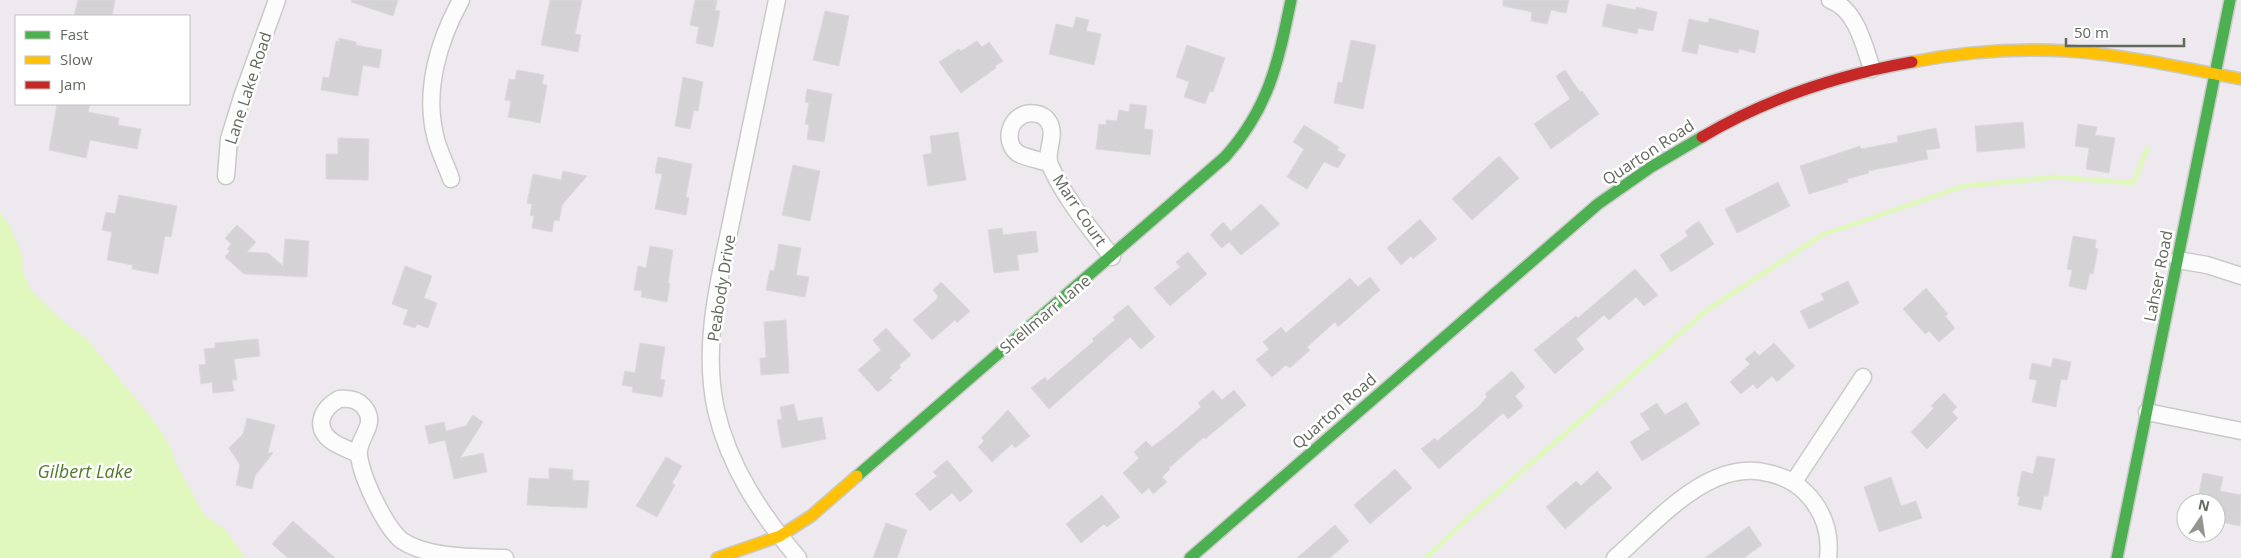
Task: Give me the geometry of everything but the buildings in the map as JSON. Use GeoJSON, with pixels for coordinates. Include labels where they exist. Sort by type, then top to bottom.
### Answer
{"type":"FeatureCollection","features":[{"type":"Feature","properties":{"kind":"street","name":"Lane Lake Road"},"geometry":{"type":"LineString","coordinates":[[226,176],[229,139],[277,0]]}},
{"type":"Feature","properties":{"kind":"street"},"geometry":{"type":"LineString","coordinates":[[451,179],[435,135],[432,114],[433,85],[438,55],[445,32],[461,0]]}},
{"type":"Feature","properties":{"kind":"street","name":"Peabody Drive"},"geometry":{"type":"LineString","coordinates":[[777,0],[716,297],[712,322],[711,357],[716,410],[729,452],[752,497],[798,558]]}},
{"type":"Feature","properties":{"kind":"street","name":"Shellmarr Lane"},"geometry":{"type":"LineString","coordinates":[[717,558],[780,536],[811,516],[1112,257],[1225,157],[1239,143],[1251,126],[1272,83],[1291,0]]}},
{"type":"Feature","properties":{"kind":"street"},"geometry":{"type":"LineString","coordinates":[[1830,0],[1846,11],[1854,22],[1872,69]]}},
{"type":"Feature","properties":{"kind":"street","name":"Lahser Road"},"geometry":{"type":"LineString","coordinates":[[2117,558],[2230,0]]}},
{"type":"Feature","properties":{"kind":"street","name":"Quarton Road"},"geometry":{"type":"LineString","coordinates":[[1190,558],[1591,210],[1657,162],[1723,124],[1804,90],[1872,69],[1935,57],[1978,52],[2048,51],[2121,57],[2241,79]]}},
{"type":"Feature","properties":{"kind":"street","name":"Marr Court"},"geometry":{"type":"LineString","coordinates":[[1048,163],[1074,206],[1112,257]]}},
{"type":"Feature","properties":{"kind":"street"},"geometry":{"type":"LineString","coordinates":[[2178,260],[2207,265],[2241,276]]}},
{"type":"Feature","properties":{"kind":"street"},"geometry":{"type":"LineString","coordinates":[[1793,483],[1863,377]]}},
{"type":"Feature","properties":{"kind":"street"},"geometry":{"type":"LineString","coordinates":[[2147,412],[2241,431]]}},
{"type":"Feature","properties":{"kind":"street"},"geometry":{"type":"LineString","coordinates":[[358,454],[375,503],[386,523],[401,540],[419,549],[436,553],[505,558]]}},
{"type":"Feature","properties":{"kind":"street"},"geometry":{"type":"LineString","coordinates":[[1615,558],[1684,497],[1709,479],[1733,472],[1756,470],[1778,475],[1793,483],[1817,507],[1825,522],[1828,538],[1828,558]]}},
{"type":"Feature","properties":{"kind":"water","name":"Gilbert Lake"},"geometry":{"type":"Polygon","coordinates":[[[0,213],[10,226],[22,255],[23,271],[30,289],[65,323],[87,339],[157,425],[172,450],[174,460],[205,516],[226,530],[245,558],[0,558],[0,213]]]}},
{"type":"Feature","properties":{"kind":"waterway"},"geometry":{"type":"LineString","coordinates":[[1426,558],[1467,519],[1707,310],[1822,235],[1964,186],[2056,177],[2133,183],[2147,149]]}},
{"type":"Feature","properties":{"kind":"traffic: fast"},"geometry":{"type":"LineString","coordinates":[[857,476],[1225,157],[1252,121],[1270,84],[1291,0]]}},
{"type":"Feature","properties":{"kind":"traffic: fast"},"geometry":{"type":"LineString","coordinates":[[2117,558],[2230,0]]}},
{"type":"Feature","properties":{"kind":"traffic: fast"},"geometry":{"type":"LineString","coordinates":[[1190,558],[1598,204],[1651,167],[1702,137]]}},
{"type":"Feature","properties":{"kind":"traffic: slow"},"geometry":{"type":"LineString","coordinates":[[1912,62],[1989,52],[2068,51],[2177,66],[2241,79]]}},
{"type":"Feature","properties":{"kind":"traffic: slow"},"geometry":{"type":"LineString","coordinates":[[717,558],[780,536],[811,516],[857,476]]}},
{"type":"Feature","properties":{"kind":"traffic: jam"},"geometry":{"type":"LineString","coordinates":[[1702,137],[1752,111],[1804,90],[1830,81],[1912,62]]}}]}
